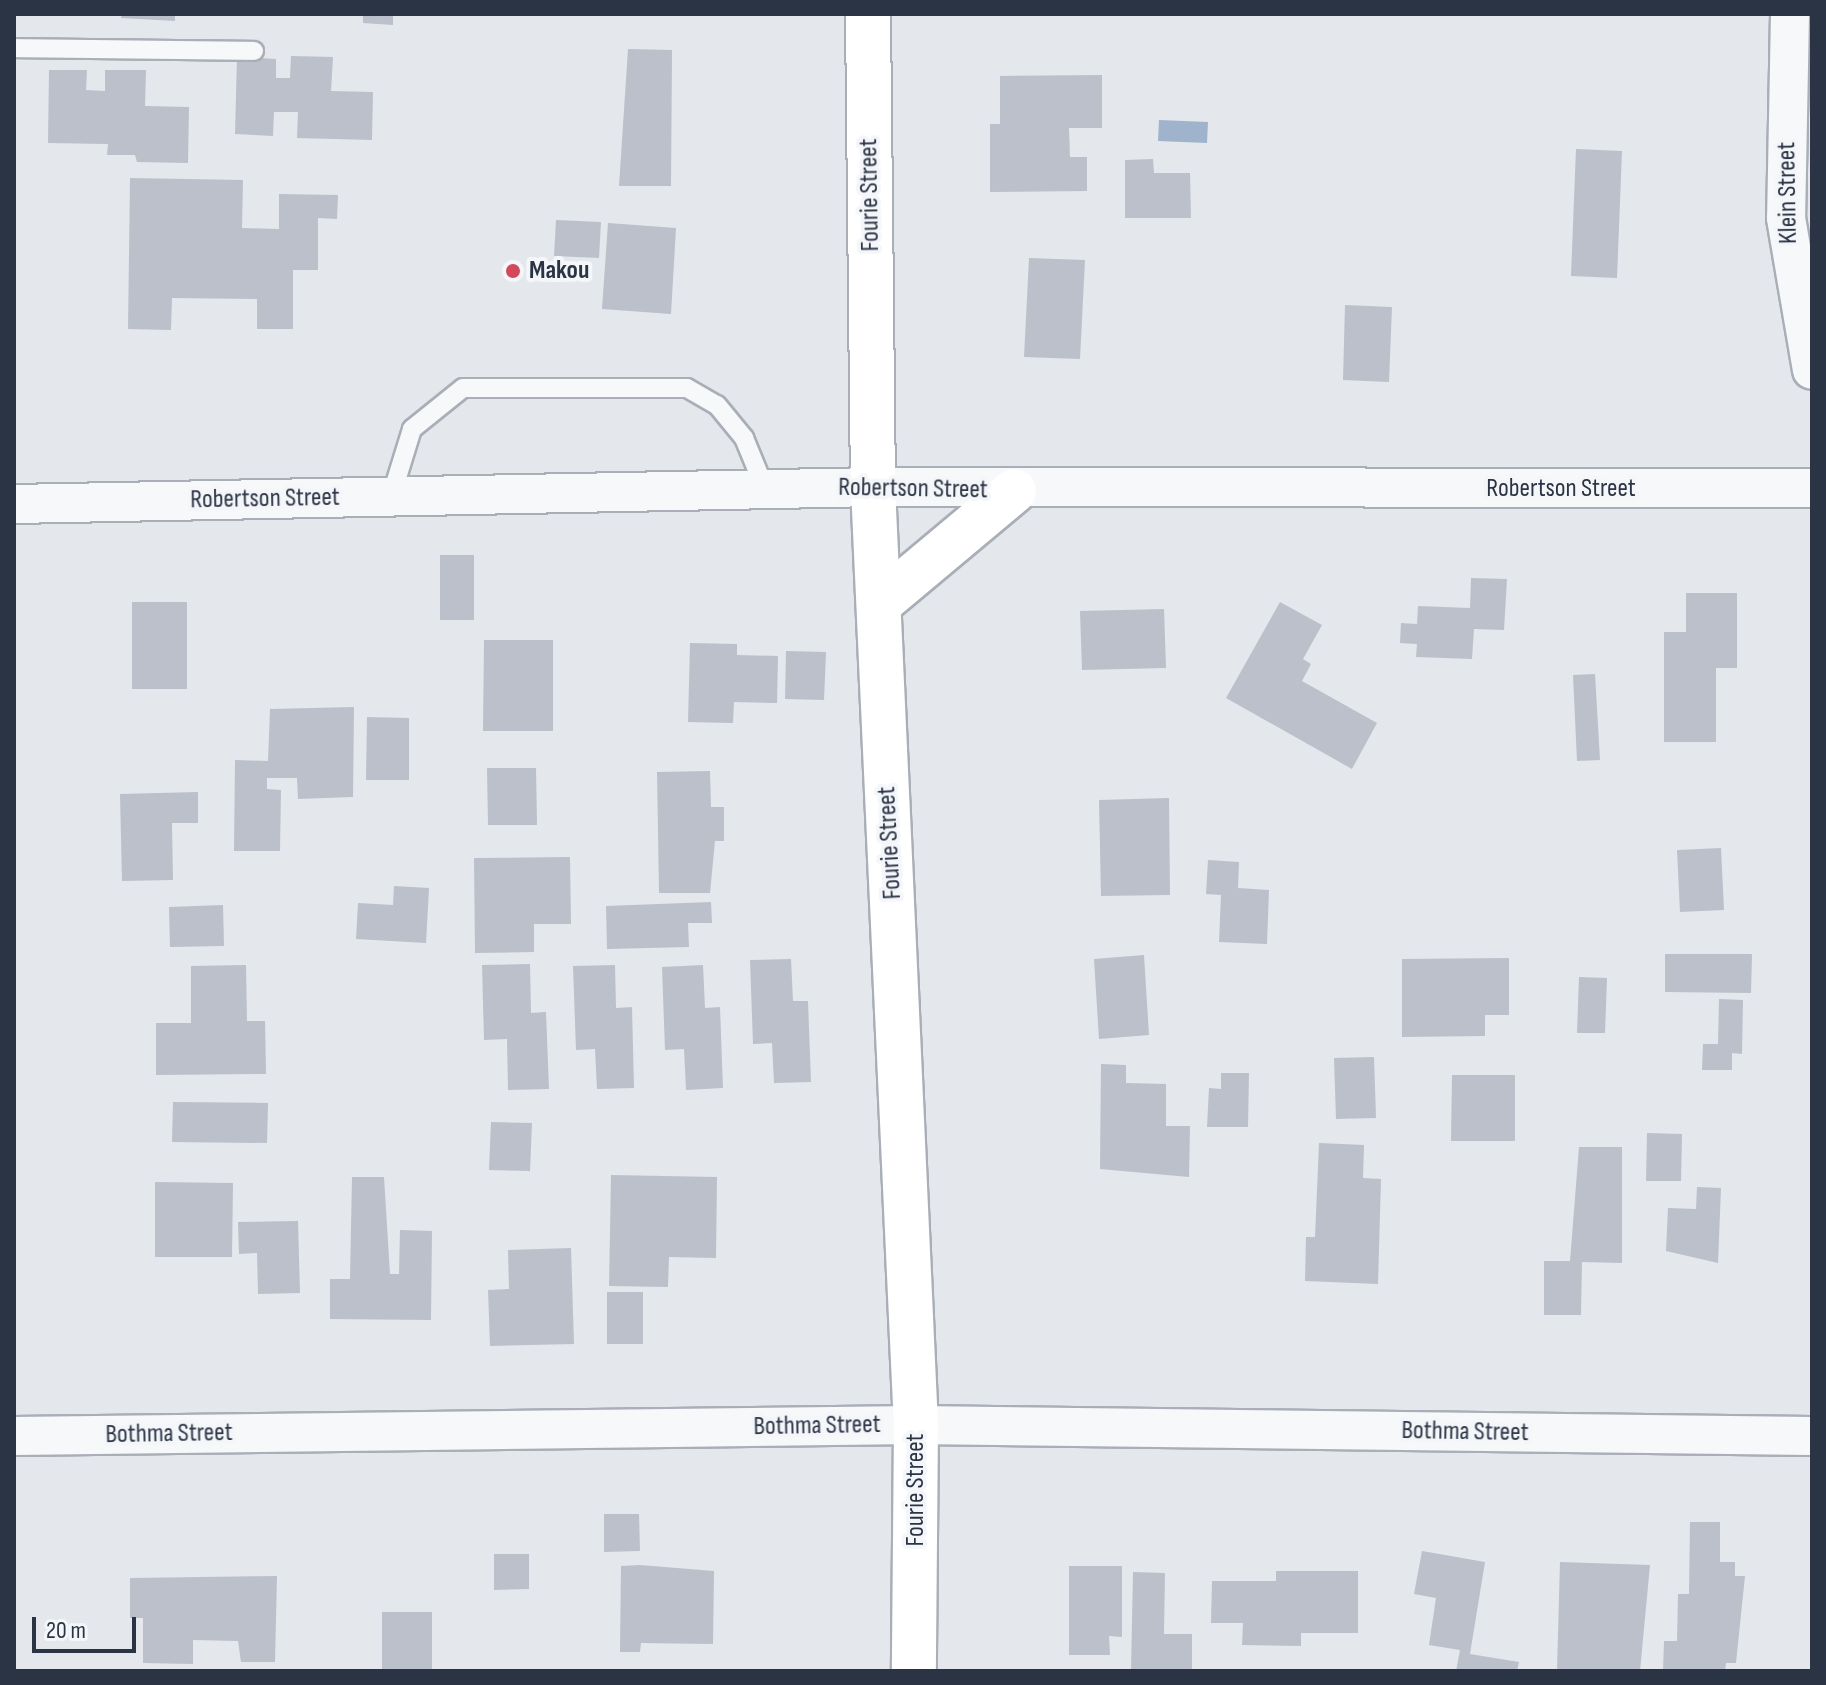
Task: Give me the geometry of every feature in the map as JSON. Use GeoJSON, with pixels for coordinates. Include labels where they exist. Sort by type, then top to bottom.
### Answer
{"type":"FeatureCollection","features":[{"type":"Feature","properties":{"kind":"highway","name":"Fourie Street"},"geometry":{"type":"LineString","coordinates":[[868,14],[873,487],[916,1425],[914,1671]]}},
{"type":"Feature","properties":{"kind":"highway"},"geometry":{"type":"LineString","coordinates":[[879,604],[1014,491]]}},
{"type":"Feature","properties":{"kind":"street","name":"Klein Street"},"geometry":{"type":"LineString","coordinates":[[1790,14],[1786,218],[1812,370]]}},
{"type":"Feature","properties":{"kind":"street","name":"Robertson Street"},"geometry":{"type":"LineString","coordinates":[[14,504],[873,487],[1014,491],[1812,488]]}},
{"type":"Feature","properties":{"kind":"street","name":"Bothma Street"},"geometry":{"type":"LineString","coordinates":[[14,1436],[916,1425],[1812,1436]]}},
{"type":"Feature","properties":{"kind":"lane"},"geometry":{"type":"LineString","coordinates":[[14,48],[254,51]]}},
{"type":"Feature","properties":{"kind":"lane"},"geometry":{"type":"LineString","coordinates":[[391,497],[412,429],[463,388],[687,388],[717,405],[744,438],[765,489]]}},
{"type":"Feature","properties":{"kind":"water"},"geometry":{"type":"Polygon","coordinates":[[[1159,120],[1208,122],[1207,143],[1158,141],[1159,120]]]}},
{"type":"Feature","properties":{"kind":"building"},"geometry":{"type":"Polygon","coordinates":[[[122,14],[175,14],[175,21],[121,18],[122,14]]]}},
{"type":"Feature","properties":{"kind":"building"},"geometry":{"type":"Polygon","coordinates":[[[363,14],[393,14],[393,25],[363,23],[363,14]]]}},
{"type":"Feature","properties":{"kind":"building"},"geometry":{"type":"Polygon","coordinates":[[[628,49],[672,50],[671,186],[619,186],[628,49]]]}},
{"type":"Feature","properties":{"kind":"building"},"geometry":{"type":"Polygon","coordinates":[[[291,56],[333,57],[331,91],[373,92],[372,140],[297,138],[298,112],[274,112],[273,136],[235,134],[237,57],[276,59],[276,78],[290,78],[291,56]]]}},
{"type":"Feature","properties":{"kind":"building"},"geometry":{"type":"Polygon","coordinates":[[[49,70],[87,70],[86,90],[105,91],[105,70],[146,70],[145,106],[189,107],[188,163],[137,162],[135,155],[107,155],[108,144],[48,143],[49,70]]]}},
{"type":"Feature","properties":{"kind":"building"},"geometry":{"type":"Polygon","coordinates":[[[1102,75],[1102,128],[1069,128],[1070,157],[1087,157],[1087,191],[990,192],[990,124],[1000,124],[1000,76],[1102,75]]]}},
{"type":"Feature","properties":{"kind":"building"},"geometry":{"type":"Polygon","coordinates":[[[1576,149],[1622,151],[1617,278],[1571,276],[1576,149]]]}},
{"type":"Feature","properties":{"kind":"building"},"geometry":{"type":"Polygon","coordinates":[[[1153,159],[1154,173],[1190,173],[1191,218],[1125,218],[1125,160],[1153,159]]]}},
{"type":"Feature","properties":{"kind":"building"},"geometry":{"type":"Polygon","coordinates":[[[130,178],[243,180],[242,228],[279,229],[279,194],[338,195],[337,219],[318,218],[318,270],[293,270],[293,329],[257,329],[257,299],[172,298],[171,330],[128,329],[130,178]]]}},
{"type":"Feature","properties":{"kind":"building"},"geometry":{"type":"Polygon","coordinates":[[[556,220],[601,222],[599,258],[554,256],[556,220]]]}},
{"type":"Feature","properties":{"kind":"building"},"geometry":{"type":"Polygon","coordinates":[[[608,223],[676,228],[671,314],[602,309],[608,223]]]}},
{"type":"Feature","properties":{"kind":"building"},"geometry":{"type":"Polygon","coordinates":[[[1029,258],[1085,260],[1080,359],[1024,357],[1029,258]]]}},
{"type":"Feature","properties":{"kind":"building"},"geometry":{"type":"Polygon","coordinates":[[[1345,305],[1392,307],[1389,382],[1343,380],[1345,305]]]}},
{"type":"Feature","properties":{"kind":"building"},"geometry":{"type":"Polygon","coordinates":[[[440,555],[474,555],[474,620],[440,620],[440,555]]]}},
{"type":"Feature","properties":{"kind":"building"},"geometry":{"type":"Polygon","coordinates":[[[1471,578],[1507,579],[1504,630],[1474,629],[1472,659],[1416,657],[1417,644],[1400,643],[1401,623],[1417,624],[1418,606],[1470,608],[1471,578]]]}},
{"type":"Feature","properties":{"kind":"building"},"geometry":{"type":"Polygon","coordinates":[[[1686,593],[1737,593],[1737,668],[1716,668],[1716,742],[1664,742],[1664,632],[1686,632],[1686,593]]]}},
{"type":"Feature","properties":{"kind":"building"},"geometry":{"type":"Polygon","coordinates":[[[132,602],[187,602],[187,689],[132,689],[132,602]]]}},
{"type":"Feature","properties":{"kind":"building"},"geometry":{"type":"Polygon","coordinates":[[[1280,602],[1322,625],[1303,659],[1311,664],[1302,681],[1377,723],[1352,769],[1226,698],[1280,602]]]}},
{"type":"Feature","properties":{"kind":"building"},"geometry":{"type":"Polygon","coordinates":[[[1164,609],[1166,668],[1082,670],[1080,611],[1164,609]]]}},
{"type":"Feature","properties":{"kind":"building"},"geometry":{"type":"Polygon","coordinates":[[[484,640],[553,640],[553,731],[483,731],[484,640]]]}},
{"type":"Feature","properties":{"kind":"building"},"geometry":{"type":"Polygon","coordinates":[[[690,643],[737,644],[737,655],[778,656],[777,703],[734,702],[733,723],[688,722],[690,643]]]}},
{"type":"Feature","properties":{"kind":"building"},"geometry":{"type":"Polygon","coordinates":[[[786,651],[826,652],[824,700],[785,699],[786,651]]]}},
{"type":"Feature","properties":{"kind":"building"},"geometry":{"type":"Polygon","coordinates":[[[1595,674],[1600,760],[1577,761],[1573,675],[1595,674]]]}},
{"type":"Feature","properties":{"kind":"building"},"geometry":{"type":"Polygon","coordinates":[[[354,707],[353,797],[298,799],[297,778],[267,778],[267,789],[281,790],[280,851],[234,851],[235,760],[268,761],[270,709],[354,707]]]}},
{"type":"Feature","properties":{"kind":"building"},"geometry":{"type":"Polygon","coordinates":[[[367,717],[409,718],[409,780],[366,780],[367,717]]]}},
{"type":"Feature","properties":{"kind":"building"},"geometry":{"type":"Polygon","coordinates":[[[487,768],[536,768],[537,825],[488,825],[487,768]]]}},
{"type":"Feature","properties":{"kind":"building"},"geometry":{"type":"Polygon","coordinates":[[[710,771],[711,807],[724,807],[724,841],[715,841],[710,893],[659,893],[657,772],[710,771]]]}},
{"type":"Feature","properties":{"kind":"building"},"geometry":{"type":"Polygon","coordinates":[[[198,792],[198,823],[172,823],[173,880],[122,881],[120,794],[198,792]]]}},
{"type":"Feature","properties":{"kind":"building"},"geometry":{"type":"Polygon","coordinates":[[[1169,798],[1170,895],[1101,896],[1099,800],[1169,798]]]}},
{"type":"Feature","properties":{"kind":"building"},"geometry":{"type":"Polygon","coordinates":[[[1721,848],[1724,910],[1680,912],[1677,850],[1721,848]]]}},
{"type":"Feature","properties":{"kind":"building"},"geometry":{"type":"Polygon","coordinates":[[[570,857],[571,924],[534,924],[534,952],[475,953],[474,858],[570,857]]]}},
{"type":"Feature","properties":{"kind":"building"},"geometry":{"type":"Polygon","coordinates":[[[1208,860],[1239,862],[1238,888],[1269,890],[1267,944],[1219,942],[1221,895],[1206,894],[1208,860]]]}},
{"type":"Feature","properties":{"kind":"building"},"geometry":{"type":"Polygon","coordinates":[[[394,886],[429,888],[426,943],[356,939],[358,903],[393,905],[394,886]]]}},
{"type":"Feature","properties":{"kind":"building"},"geometry":{"type":"Polygon","coordinates":[[[711,902],[712,923],[688,923],[689,947],[607,949],[606,906],[711,902]]]}},
{"type":"Feature","properties":{"kind":"building"},"geometry":{"type":"Polygon","coordinates":[[[223,905],[224,946],[170,947],[169,907],[223,905]]]}},
{"type":"Feature","properties":{"kind":"building"},"geometry":{"type":"Polygon","coordinates":[[[1665,954],[1752,954],[1751,993],[1665,992],[1665,954]]]}},
{"type":"Feature","properties":{"kind":"building"},"geometry":{"type":"Polygon","coordinates":[[[1144,955],[1149,1035],[1099,1039],[1094,959],[1144,955]]]}},
{"type":"Feature","properties":{"kind":"building"},"geometry":{"type":"Polygon","coordinates":[[[1509,958],[1509,1015],[1485,1015],[1485,1036],[1402,1037],[1402,959],[1509,958]]]}},
{"type":"Feature","properties":{"kind":"building"},"geometry":{"type":"Polygon","coordinates":[[[791,959],[793,1001],[808,1001],[811,1082],[774,1083],[772,1043],[753,1044],[750,960],[791,959]]]}},
{"type":"Feature","properties":{"kind":"building"},"geometry":{"type":"Polygon","coordinates":[[[530,964],[531,1013],[546,1012],[549,1089],[508,1090],[507,1039],[484,1040],[482,965],[530,964]]]}},
{"type":"Feature","properties":{"kind":"building"},"geometry":{"type":"Polygon","coordinates":[[[246,965],[247,1021],[265,1021],[266,1074],[156,1075],[156,1023],[191,1023],[191,966],[246,965]]]}},
{"type":"Feature","properties":{"kind":"building"},"geometry":{"type":"Polygon","coordinates":[[[615,965],[616,1008],[632,1007],[634,1088],[597,1089],[595,1049],[576,1050],[573,966],[615,965]]]}},
{"type":"Feature","properties":{"kind":"building"},"geometry":{"type":"Polygon","coordinates":[[[703,965],[705,1008],[720,1007],[723,1088],[686,1090],[684,1049],[665,1050],[662,967],[703,965]]]}},
{"type":"Feature","properties":{"kind":"building"},"geometry":{"type":"Polygon","coordinates":[[[1579,977],[1607,978],[1605,1033],[1577,1033],[1579,977]]]}},
{"type":"Feature","properties":{"kind":"building"},"geometry":{"type":"Polygon","coordinates":[[[1719,999],[1743,1000],[1742,1054],[1732,1053],[1732,1070],[1702,1070],[1703,1044],[1718,1044],[1719,999]]]}},
{"type":"Feature","properties":{"kind":"building"},"geometry":{"type":"Polygon","coordinates":[[[1374,1057],[1376,1118],[1336,1119],[1334,1058],[1374,1057]]]}},
{"type":"Feature","properties":{"kind":"building"},"geometry":{"type":"Polygon","coordinates":[[[1101,1064],[1126,1065],[1126,1083],[1166,1084],[1166,1126],[1190,1126],[1189,1177],[1100,1169],[1101,1064]]]}},
{"type":"Feature","properties":{"kind":"building"},"geometry":{"type":"Polygon","coordinates":[[[1221,1073],[1249,1073],[1248,1127],[1207,1127],[1209,1088],[1221,1089],[1221,1073]]]}},
{"type":"Feature","properties":{"kind":"building"},"geometry":{"type":"Polygon","coordinates":[[[1452,1075],[1515,1075],[1515,1141],[1451,1141],[1452,1075]]]}},
{"type":"Feature","properties":{"kind":"building"},"geometry":{"type":"Polygon","coordinates":[[[173,1102],[268,1103],[267,1143],[172,1142],[173,1102]]]}},
{"type":"Feature","properties":{"kind":"building"},"geometry":{"type":"Polygon","coordinates":[[[491,1122],[532,1123],[530,1171],[489,1170],[491,1122]]]}},
{"type":"Feature","properties":{"kind":"building"},"geometry":{"type":"Polygon","coordinates":[[[1647,1133],[1682,1134],[1681,1181],[1646,1181],[1647,1133]]]}},
{"type":"Feature","properties":{"kind":"building"},"geometry":{"type":"Polygon","coordinates":[[[1319,1143],[1364,1145],[1363,1178],[1381,1179],[1378,1284],[1305,1281],[1306,1237],[1315,1237],[1319,1143]]]}},
{"type":"Feature","properties":{"kind":"building"},"geometry":{"type":"Polygon","coordinates":[[[1579,1147],[1622,1147],[1622,1263],[1582,1262],[1581,1315],[1544,1315],[1544,1261],[1570,1261],[1579,1147]]]}},
{"type":"Feature","properties":{"kind":"building"},"geometry":{"type":"Polygon","coordinates":[[[611,1175],[717,1177],[716,1258],[669,1257],[668,1287],[609,1286],[611,1175]]]}},
{"type":"Feature","properties":{"kind":"building"},"geometry":{"type":"Polygon","coordinates":[[[352,1177],[384,1177],[390,1274],[399,1274],[400,1230],[432,1231],[431,1320],[330,1319],[330,1279],[350,1279],[352,1177]]]}},
{"type":"Feature","properties":{"kind":"building"},"geometry":{"type":"Polygon","coordinates":[[[155,1182],[233,1183],[232,1257],[155,1257],[155,1182]]]}},
{"type":"Feature","properties":{"kind":"building"},"geometry":{"type":"Polygon","coordinates":[[[1697,1187],[1721,1188],[1718,1263],[1666,1251],[1668,1208],[1696,1209],[1697,1187]]]}},
{"type":"Feature","properties":{"kind":"building"},"geometry":{"type":"Polygon","coordinates":[[[298,1221],[300,1293],[258,1294],[257,1253],[239,1254],[238,1222],[298,1221]]]}},
{"type":"Feature","properties":{"kind":"building"},"geometry":{"type":"Polygon","coordinates":[[[571,1248],[574,1344],[490,1346],[488,1290],[509,1289],[508,1250],[571,1248]]]}},
{"type":"Feature","properties":{"kind":"building"},"geometry":{"type":"Polygon","coordinates":[[[607,1292],[643,1292],[643,1344],[607,1344],[607,1292]]]}},
{"type":"Feature","properties":{"kind":"building"},"geometry":{"type":"Polygon","coordinates":[[[604,1514],[639,1514],[640,1551],[604,1552],[604,1514]]]}},
{"type":"Feature","properties":{"kind":"building"},"geometry":{"type":"Polygon","coordinates":[[[1690,1522],[1720,1522],[1720,1562],[1735,1562],[1735,1576],[1745,1576],[1736,1663],[1726,1663],[1725,1671],[1663,1671],[1664,1641],[1677,1641],[1678,1594],[1689,1594],[1690,1522]]]}},
{"type":"Feature","properties":{"kind":"building"},"geometry":{"type":"Polygon","coordinates":[[[1422,1551],[1485,1562],[1470,1654],[1519,1662],[1517,1671],[1456,1671],[1460,1650],[1429,1645],[1436,1598],[1414,1594],[1422,1551]]]}},
{"type":"Feature","properties":{"kind":"building"},"geometry":{"type":"Polygon","coordinates":[[[494,1554],[529,1554],[529,1589],[494,1590],[494,1554]]]}},
{"type":"Feature","properties":{"kind":"building"},"geometry":{"type":"Polygon","coordinates":[[[1560,1562],[1650,1565],[1640,1671],[1557,1671],[1560,1562]]]}},
{"type":"Feature","properties":{"kind":"building"},"geometry":{"type":"Polygon","coordinates":[[[621,1566],[714,1571],[713,1644],[641,1643],[640,1652],[620,1652],[621,1566]]]}},
{"type":"Feature","properties":{"kind":"building"},"geometry":{"type":"Polygon","coordinates":[[[1069,1566],[1122,1566],[1122,1637],[1109,1636],[1110,1655],[1069,1655],[1069,1566]]]}},
{"type":"Feature","properties":{"kind":"building"},"geometry":{"type":"Polygon","coordinates":[[[1276,1571],[1358,1571],[1358,1633],[1301,1633],[1301,1646],[1242,1645],[1243,1623],[1211,1623],[1212,1581],[1276,1581],[1276,1571]]]}},
{"type":"Feature","properties":{"kind":"building"},"geometry":{"type":"Polygon","coordinates":[[[1133,1572],[1165,1573],[1164,1634],[1192,1634],[1192,1671],[1131,1671],[1133,1572]]]}},
{"type":"Feature","properties":{"kind":"building"},"geometry":{"type":"Polygon","coordinates":[[[277,1576],[275,1662],[241,1662],[238,1641],[193,1640],[193,1664],[143,1663],[143,1618],[130,1618],[130,1578],[277,1576]]]}},
{"type":"Feature","properties":{"kind":"building"},"geometry":{"type":"Polygon","coordinates":[[[382,1612],[432,1612],[432,1669],[382,1669],[382,1612]]]}},
{"type":"Feature","properties":{"kind":"place","name":"Makou"},"geometry":{"type":"Point","coordinates":[513,271]}}]}
